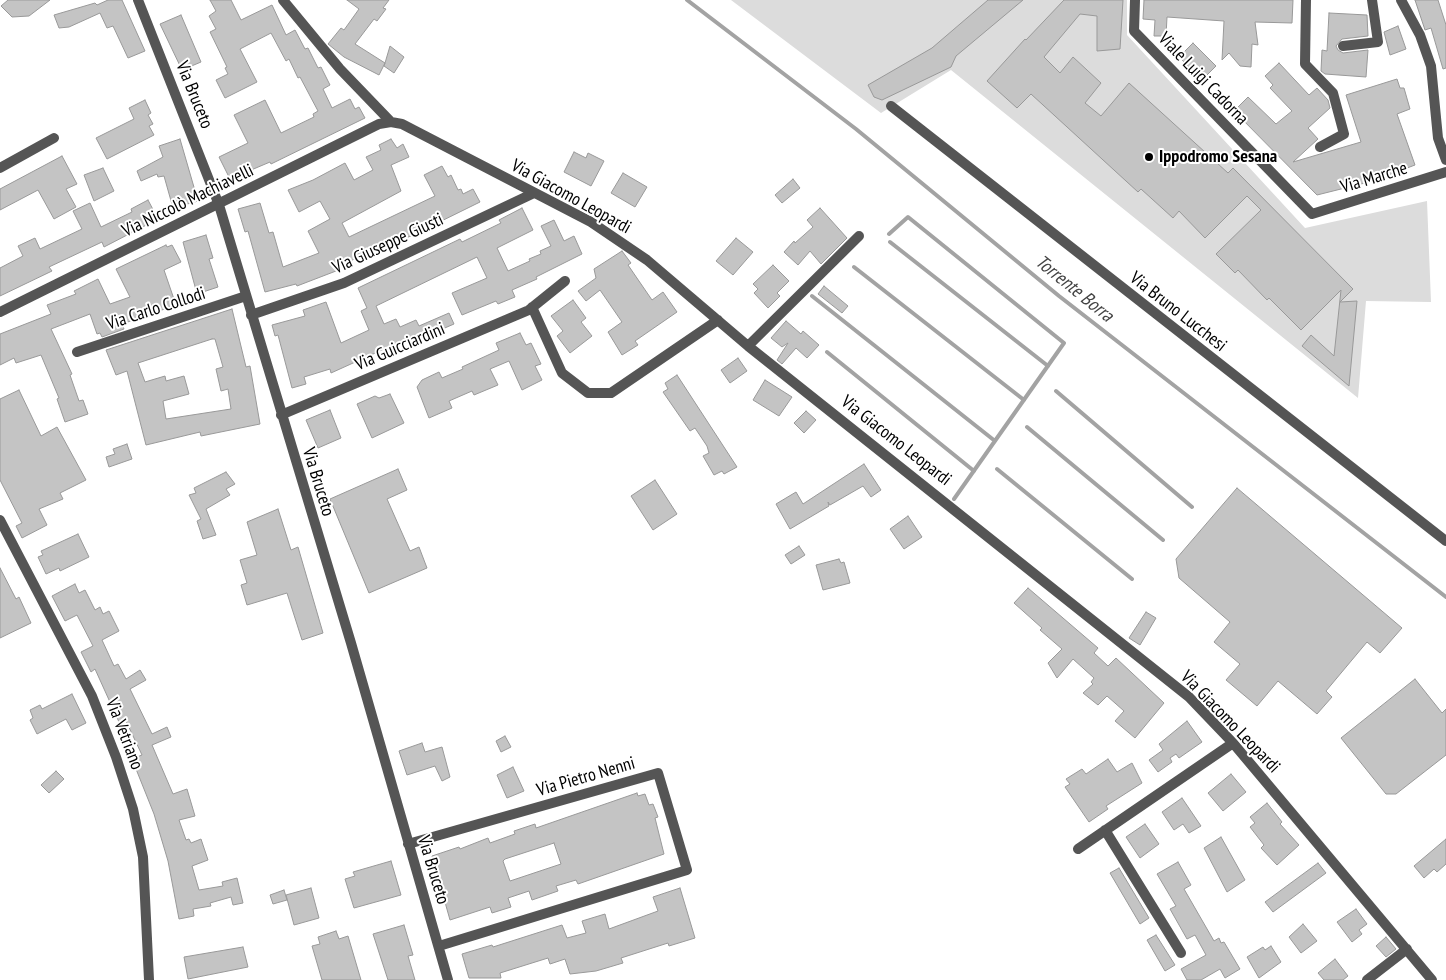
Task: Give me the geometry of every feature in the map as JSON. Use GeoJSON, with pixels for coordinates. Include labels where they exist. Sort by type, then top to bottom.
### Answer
{"type":"FeatureCollection","features":[{"type":"Feature","properties":{"kind":"street","name":"Via Bruceto"},"geometry":{"type":"LineString","coordinates":[[138,0],[219,205],[351,643],[448,980]]}},
{"type":"Feature","properties":{"kind":"street","name":"Via Giacomo Leopardi"},"geometry":{"type":"LineString","coordinates":[[284,0],[340,69],[391,122],[402,124],[591,222],[647,260],[748,346],[1189,696],[1233,743],[1432,980]]}},
{"type":"Feature","properties":{"kind":"street","name":"Viale Luigi Cadorna"},"geometry":{"type":"LineString","coordinates":[[1135,0],[1134,30],[1312,214]]}},
{"type":"Feature","properties":{"kind":"street"},"geometry":{"type":"LineString","coordinates":[[1306,0],[1305,64],[1333,93],[1344,134],[1320,147]]}},
{"type":"Feature","properties":{"kind":"street"},"geometry":{"type":"LineString","coordinates":[[1343,46],[1378,42],[1372,0]]}},
{"type":"Feature","properties":{"kind":"street"},"geometry":{"type":"LineString","coordinates":[[1401,0],[1420,35],[1431,66],[1438,138],[1446,160]]}},
{"type":"Feature","properties":{"kind":"street","name":"Via Bruno Lucchesi"},"geometry":{"type":"LineString","coordinates":[[891,106],[1446,541]]}},
{"type":"Feature","properties":{"kind":"street","name":"Via Niccolò Machiavelli"},"geometry":{"type":"LineString","coordinates":[[0,312],[379,124],[391,122]]}},
{"type":"Feature","properties":{"kind":"street"},"geometry":{"type":"LineString","coordinates":[[0,168],[54,138]]}},
{"type":"Feature","properties":{"kind":"street","name":"Via Marche"},"geometry":{"type":"LineString","coordinates":[[1312,214],[1446,172]]}},
{"type":"Feature","properties":{"kind":"street","name":"Via Giuseppe Giusti"},"geometry":{"type":"LineString","coordinates":[[251,315],[344,283],[534,193]]}},
{"type":"Feature","properties":{"kind":"street"},"geometry":{"type":"LineString","coordinates":[[748,346],[859,236]]}},
{"type":"Feature","properties":{"kind":"street","name":"Via Guicciardini"},"geometry":{"type":"LineString","coordinates":[[281,415],[532,308],[565,281]]}},
{"type":"Feature","properties":{"kind":"street","name":"Via Carlo Collodi"},"geometry":{"type":"LineString","coordinates":[[77,352],[246,296]]}},
{"type":"Feature","properties":{"kind":"street"},"geometry":{"type":"LineString","coordinates":[[532,308],[562,373],[588,393],[611,393],[718,320]]}},
{"type":"Feature","properties":{"kind":"street","name":"Via Vetriano"},"geometry":{"type":"LineString","coordinates":[[0,520],[92,696],[116,757],[133,809],[144,857],[149,980]]}},
{"type":"Feature","properties":{"kind":"street"},"geometry":{"type":"LineString","coordinates":[[1078,849],[1233,743]]}},
{"type":"Feature","properties":{"kind":"street","name":"Via Pietro Nenni"},"geometry":{"type":"LineString","coordinates":[[408,844],[658,773],[687,870],[438,946]]}},
{"type":"Feature","properties":{"kind":"street"},"geometry":{"type":"LineString","coordinates":[[1105,830],[1181,953]]}},
{"type":"Feature","properties":{"kind":"street"},"geometry":{"type":"LineString","coordinates":[[1367,980],[1407,950]]}},
{"type":"Feature","properties":{"kind":"shaded area","name":"Ippodromo Sesana"},"geometry":{"type":"Polygon","coordinates":[[[731,0],[1127,0],[1127,35],[1305,228],[1427,201],[1431,302],[1366,301],[1358,398],[951,70],[881,113],[731,0]]]}},
{"type":"Feature","properties":{"kind":"building"},"geometry":{"type":"Polygon","coordinates":[[[8,0],[50,0],[29,16],[12,17],[1,6],[8,0]]]}},
{"type":"Feature","properties":{"kind":"building"},"geometry":{"type":"Polygon","coordinates":[[[108,0],[122,0],[145,51],[128,58],[113,26],[107,28],[100,13],[69,27],[59,28],[54,15],[95,3],[97,5],[108,0]]]}},
{"type":"Feature","properties":{"kind":"building"},"geometry":{"type":"Polygon","coordinates":[[[210,0],[231,0],[241,20],[272,5],[286,35],[295,30],[305,49],[308,48],[318,68],[321,67],[330,85],[323,89],[332,108],[350,99],[355,109],[359,107],[365,118],[271,164],[270,162],[230,179],[219,157],[248,143],[234,115],[265,100],[281,133],[314,117],[313,114],[318,111],[300,77],[298,78],[289,59],[286,61],[271,33],[240,49],[257,82],[225,98],[216,80],[228,74],[225,68],[227,67],[210,32],[216,29],[209,16],[216,11],[210,0]]]}},
{"type":"Feature","properties":{"kind":"building"},"geometry":{"type":"Polygon","coordinates":[[[347,0],[389,0],[383,8],[386,9],[377,21],[374,19],[355,44],[385,63],[379,75],[344,57],[328,44],[341,28],[344,30],[359,9],[347,0]]]}},
{"type":"Feature","properties":{"kind":"building"},"geometry":{"type":"Polygon","coordinates":[[[988,0],[1023,0],[956,56],[951,67],[882,100],[874,97],[868,85],[932,48],[988,0]]]}},
{"type":"Feature","properties":{"kind":"building"},"geometry":{"type":"Polygon","coordinates":[[[1064,0],[1123,0],[1120,49],[1097,51],[1097,16],[1080,14],[1044,57],[1060,73],[1073,57],[1101,83],[1085,103],[1101,116],[1129,83],[1228,173],[1233,168],[1353,289],[1340,302],[1357,301],[1349,386],[1302,346],[1311,335],[1334,356],[1341,290],[1301,330],[1269,298],[1267,300],[1238,270],[1235,273],[1216,254],[1261,210],[1247,196],[1205,238],[1179,211],[1173,218],[1141,189],[1138,192],[1031,94],[1017,108],[987,81],[1064,0]]]}},
{"type":"Feature","properties":{"kind":"building"},"geometry":{"type":"Polygon","coordinates":[[[1144,0],[1293,0],[1292,23],[1255,22],[1258,45],[1252,44],[1251,67],[1240,66],[1229,53],[1222,60],[1224,21],[1167,17],[1166,36],[1154,36],[1155,20],[1143,19],[1144,0]]]}},
{"type":"Feature","properties":{"kind":"building"},"geometry":{"type":"Polygon","coordinates":[[[1415,0],[1438,0],[1446,25],[1446,68],[1443,69],[1431,28],[1425,30],[1415,0]]]}},
{"type":"Feature","properties":{"kind":"building"},"geometry":{"type":"Polygon","coordinates":[[[1329,13],[1367,15],[1368,36],[1342,39],[1336,46],[1343,53],[1368,50],[1366,77],[1325,74],[1321,71],[1322,50],[1327,51],[1329,13]]]}},
{"type":"Feature","properties":{"kind":"building"},"geometry":{"type":"Polygon","coordinates":[[[181,15],[201,62],[182,70],[160,24],[181,15]]]}},
{"type":"Feature","properties":{"kind":"building"},"geometry":{"type":"Polygon","coordinates":[[[1398,26],[1406,49],[1390,55],[1384,32],[1398,26]]]}},
{"type":"Feature","properties":{"kind":"building"},"geometry":{"type":"Polygon","coordinates":[[[1193,43],[1216,66],[1202,80],[1179,57],[1193,43]]]}},
{"type":"Feature","properties":{"kind":"building"},"geometry":{"type":"Polygon","coordinates":[[[390,46],[404,57],[394,73],[384,66],[390,46]]]}},
{"type":"Feature","properties":{"kind":"building"},"geometry":{"type":"Polygon","coordinates":[[[1279,63],[1309,95],[1317,88],[1328,100],[1330,108],[1308,128],[1318,139],[1293,162],[1361,142],[1346,95],[1397,79],[1400,88],[1404,88],[1410,109],[1397,114],[1415,165],[1373,181],[1317,195],[1234,111],[1248,97],[1276,124],[1292,111],[1270,88],[1273,85],[1265,76],[1279,63]]]}},
{"type":"Feature","properties":{"kind":"building"},"geometry":{"type":"Polygon","coordinates":[[[145,100],[151,113],[148,115],[153,124],[149,126],[154,135],[107,159],[96,138],[134,119],[129,108],[145,100]]]}},
{"type":"Feature","properties":{"kind":"building"},"geometry":{"type":"Polygon","coordinates":[[[180,139],[198,201],[173,208],[164,176],[158,177],[157,174],[141,181],[137,171],[163,157],[159,146],[180,139]]]}},
{"type":"Feature","properties":{"kind":"building"},"geometry":{"type":"Polygon","coordinates":[[[391,139],[397,148],[403,144],[409,157],[391,165],[401,191],[342,223],[349,237],[435,196],[424,175],[442,166],[448,177],[451,175],[458,190],[461,189],[463,194],[473,189],[480,202],[411,236],[366,253],[335,269],[336,271],[297,286],[296,284],[265,292],[248,231],[245,232],[238,209],[260,203],[269,233],[273,232],[283,267],[319,253],[308,231],[330,219],[320,201],[299,212],[288,190],[313,180],[345,163],[354,180],[373,170],[366,157],[381,150],[379,145],[391,139]]]}},
{"type":"Feature","properties":{"kind":"building"},"geometry":{"type":"Polygon","coordinates":[[[574,152],[586,158],[588,153],[604,161],[591,186],[564,172],[574,152]]]}},
{"type":"Feature","properties":{"kind":"building"},"geometry":{"type":"Polygon","coordinates":[[[62,156],[77,184],[66,189],[76,207],[54,219],[38,190],[0,210],[0,189],[62,156]]]}},
{"type":"Feature","properties":{"kind":"building"},"geometry":{"type":"Polygon","coordinates":[[[103,168],[114,191],[94,201],[84,175],[103,168]]]}},
{"type":"Feature","properties":{"kind":"building"},"geometry":{"type":"Polygon","coordinates":[[[623,173],[647,187],[635,207],[611,193],[623,173]]]}},
{"type":"Feature","properties":{"kind":"building"},"geometry":{"type":"Polygon","coordinates":[[[793,179],[800,188],[782,203],[775,195],[793,179]]]}},
{"type":"Feature","properties":{"kind":"building"},"geometry":{"type":"Polygon","coordinates":[[[148,200],[158,219],[104,247],[102,242],[49,267],[52,271],[0,296],[0,268],[23,256],[18,246],[35,238],[40,249],[82,229],[73,211],[90,203],[101,227],[132,212],[131,209],[148,200]]]}},
{"type":"Feature","properties":{"kind":"building"},"geometry":{"type":"Polygon","coordinates":[[[522,208],[533,230],[497,248],[508,271],[530,261],[529,259],[541,254],[540,251],[551,246],[541,226],[554,220],[564,241],[574,236],[582,254],[536,277],[537,279],[512,290],[515,297],[498,304],[496,301],[462,315],[452,293],[487,278],[477,257],[376,306],[384,324],[396,319],[400,327],[416,320],[419,326],[449,313],[454,324],[417,340],[415,335],[331,373],[330,369],[304,377],[306,384],[292,388],[278,335],[275,336],[272,325],[305,316],[303,310],[326,302],[341,343],[369,330],[361,311],[367,308],[358,288],[460,239],[462,242],[501,223],[499,220],[522,208]]]}},
{"type":"Feature","properties":{"kind":"building"},"geometry":{"type":"Polygon","coordinates":[[[820,208],[847,238],[821,264],[810,251],[798,265],[784,252],[794,241],[795,243],[813,227],[807,220],[820,208]]]}},
{"type":"Feature","properties":{"kind":"building"},"geometry":{"type":"Polygon","coordinates":[[[206,235],[213,258],[209,259],[218,287],[197,294],[183,242],[206,235]]]}},
{"type":"Feature","properties":{"kind":"building"},"geometry":{"type":"Polygon","coordinates":[[[736,238],[753,252],[733,275],[716,261],[736,238]]]}},
{"type":"Feature","properties":{"kind":"building"},"geometry":{"type":"Polygon","coordinates":[[[166,245],[167,247],[172,245],[181,262],[164,270],[176,305],[122,324],[124,329],[102,337],[100,333],[97,334],[90,314],[51,329],[72,374],[70,375],[79,401],[83,400],[88,414],[65,422],[57,399],[59,398],[41,355],[16,363],[14,358],[0,365],[0,334],[51,314],[47,305],[76,294],[74,291],[98,279],[110,304],[130,297],[116,269],[166,245]]]}},
{"type":"Feature","properties":{"kind":"building"},"geometry":{"type":"Polygon","coordinates":[[[622,251],[631,263],[628,265],[652,300],[663,292],[677,312],[635,341],[638,345],[622,355],[608,332],[622,322],[600,290],[586,301],[578,291],[596,278],[594,269],[622,251]]]}},
{"type":"Feature","properties":{"kind":"building"},"geometry":{"type":"Polygon","coordinates":[[[773,265],[789,281],[777,293],[780,296],[768,308],[754,293],[758,289],[753,284],[773,265]]]}},
{"type":"Feature","properties":{"kind":"building"},"geometry":{"type":"Polygon","coordinates":[[[824,286],[848,306],[842,313],[818,294],[824,286]]]}},
{"type":"Feature","properties":{"kind":"building"},"geometry":{"type":"Polygon","coordinates":[[[573,300],[586,318],[581,322],[592,336],[570,353],[557,336],[563,331],[551,316],[573,300]]]}},
{"type":"Feature","properties":{"kind":"building"},"geometry":{"type":"Polygon","coordinates":[[[232,309],[246,367],[250,366],[260,424],[201,436],[200,432],[146,445],[127,371],[116,375],[106,350],[232,309]],[[215,339],[138,363],[145,382],[165,376],[166,381],[184,376],[189,394],[163,401],[166,419],[231,409],[228,389],[221,391],[216,369],[223,367],[215,339]]]}},
{"type":"Feature","properties":{"kind":"building"},"geometry":{"type":"Polygon","coordinates":[[[786,321],[801,334],[803,331],[819,345],[807,358],[796,348],[782,364],[777,360],[788,343],[782,347],[771,338],[786,321]]]}},
{"type":"Feature","properties":{"kind":"building"},"geometry":{"type":"Polygon","coordinates":[[[520,333],[526,345],[531,343],[541,364],[535,366],[542,380],[522,390],[509,361],[490,369],[498,385],[474,395],[472,391],[449,401],[452,408],[429,418],[417,387],[422,380],[439,372],[442,378],[463,369],[462,367],[499,350],[496,343],[520,333]]]}},
{"type":"Feature","properties":{"kind":"building"},"geometry":{"type":"Polygon","coordinates":[[[738,358],[747,371],[730,383],[721,370],[738,358]]]}},
{"type":"Feature","properties":{"kind":"building"},"geometry":{"type":"Polygon","coordinates":[[[677,375],[737,467],[724,474],[722,471],[714,475],[703,456],[709,453],[707,446],[695,428],[690,431],[663,392],[668,389],[665,383],[677,375]]]}},
{"type":"Feature","properties":{"kind":"building"},"geometry":{"type":"Polygon","coordinates":[[[765,380],[792,397],[779,416],[753,400],[765,380]]]}},
{"type":"Feature","properties":{"kind":"building"},"geometry":{"type":"Polygon","coordinates":[[[19,390],[41,436],[57,427],[86,480],[60,493],[63,499],[39,509],[47,525],[22,538],[16,526],[22,523],[0,480],[0,399],[19,390]]]}},
{"type":"Feature","properties":{"kind":"building"},"geometry":{"type":"Polygon","coordinates":[[[390,394],[404,423],[372,438],[357,404],[375,396],[379,398],[390,394]]]}},
{"type":"Feature","properties":{"kind":"building"},"geometry":{"type":"Polygon","coordinates":[[[330,410],[341,438],[318,448],[306,420],[330,410]]]}},
{"type":"Feature","properties":{"kind":"building"},"geometry":{"type":"Polygon","coordinates":[[[806,411],[816,420],[804,433],[794,423],[806,411]]]}},
{"type":"Feature","properties":{"kind":"building"},"geometry":{"type":"Polygon","coordinates":[[[127,444],[132,459],[109,467],[106,457],[115,454],[113,449],[127,444]]]}},
{"type":"Feature","properties":{"kind":"building"},"geometry":{"type":"Polygon","coordinates":[[[864,464],[881,490],[871,497],[863,486],[830,505],[828,502],[829,506],[790,529],[776,504],[796,492],[803,504],[864,464]]]}},
{"type":"Feature","properties":{"kind":"building"},"geometry":{"type":"Polygon","coordinates":[[[398,469],[407,490],[387,499],[410,551],[419,547],[427,568],[369,593],[330,499],[398,469]]]}},
{"type":"Feature","properties":{"kind":"building"},"geometry":{"type":"Polygon","coordinates":[[[226,472],[235,484],[226,489],[230,495],[206,509],[216,535],[203,539],[197,521],[201,519],[189,495],[196,493],[194,488],[226,472]]]}},
{"type":"Feature","properties":{"kind":"building"},"geometry":{"type":"Polygon","coordinates":[[[655,480],[677,514],[653,530],[631,496],[655,480]]]}},
{"type":"Feature","properties":{"kind":"building"},"geometry":{"type":"Polygon","coordinates":[[[1237,488],[1402,628],[1380,653],[1367,642],[1326,691],[1332,697],[1317,714],[1278,681],[1257,706],[1226,680],[1240,664],[1214,642],[1230,622],[1179,578],[1176,559],[1237,488]]]}},
{"type":"Feature","properties":{"kind":"building"},"geometry":{"type":"Polygon","coordinates":[[[278,509],[291,550],[298,547],[323,633],[302,640],[287,593],[247,605],[241,585],[247,583],[240,560],[257,555],[247,522],[278,509]]]}},
{"type":"Feature","properties":{"kind":"building"},"geometry":{"type":"Polygon","coordinates":[[[908,516],[922,537],[904,549],[890,529],[908,516]]]}},
{"type":"Feature","properties":{"kind":"building"},"geometry":{"type":"Polygon","coordinates":[[[78,534],[89,557],[60,571],[59,568],[46,574],[38,557],[43,555],[41,551],[78,534]]]}},
{"type":"Feature","properties":{"kind":"building"},"geometry":{"type":"Polygon","coordinates":[[[799,546],[805,555],[791,564],[785,555],[799,546]]]}},
{"type":"Feature","properties":{"kind":"building"},"geometry":{"type":"Polygon","coordinates":[[[839,559],[841,563],[844,562],[850,583],[823,590],[816,565],[839,559]]]}},
{"type":"Feature","properties":{"kind":"building"},"geometry":{"type":"Polygon","coordinates":[[[0,568],[16,599],[19,597],[31,623],[0,638],[0,568]]]}},
{"type":"Feature","properties":{"kind":"building"},"geometry":{"type":"Polygon","coordinates":[[[75,584],[79,593],[85,590],[95,610],[100,607],[103,614],[109,611],[119,631],[102,640],[114,666],[118,664],[126,679],[140,670],[146,680],[130,689],[152,734],[167,727],[171,737],[152,745],[173,794],[187,789],[195,816],[179,820],[186,840],[189,839],[191,843],[201,839],[208,860],[192,866],[199,890],[223,886],[222,882],[237,878],[243,903],[233,905],[231,897],[210,903],[211,906],[193,909],[194,916],[179,919],[168,861],[154,814],[136,769],[141,767],[137,757],[142,755],[125,719],[119,722],[95,669],[91,672],[81,652],[93,646],[77,615],[65,621],[52,596],[75,584]]]}},
{"type":"Feature","properties":{"kind":"building"},"geometry":{"type":"Polygon","coordinates":[[[1028,588],[1098,648],[1094,653],[1108,666],[1116,658],[1164,703],[1135,738],[1115,721],[1124,711],[1107,696],[1098,705],[1083,693],[1093,684],[1091,682],[1094,678],[1073,659],[1057,678],[1048,663],[1062,649],[1040,630],[1042,628],[1014,603],[1028,588]]]}},
{"type":"Feature","properties":{"kind":"building"},"geometry":{"type":"Polygon","coordinates":[[[1146,612],[1156,618],[1140,645],[1129,638],[1146,612]]]}},
{"type":"Feature","properties":{"kind":"building"},"geometry":{"type":"Polygon","coordinates":[[[1415,679],[1442,713],[1446,709],[1446,755],[1396,794],[1386,794],[1341,738],[1415,679]]]}},
{"type":"Feature","properties":{"kind":"building"},"geometry":{"type":"Polygon","coordinates":[[[72,694],[86,723],[72,730],[66,719],[37,734],[30,720],[33,718],[30,710],[40,705],[42,709],[72,694]]]}},
{"type":"Feature","properties":{"kind":"building"},"geometry":{"type":"Polygon","coordinates":[[[1187,721],[1202,742],[1179,758],[1176,754],[1170,758],[1172,762],[1158,772],[1149,760],[1163,750],[1159,744],[1187,721]]]}},
{"type":"Feature","properties":{"kind":"building"},"geometry":{"type":"Polygon","coordinates":[[[505,736],[511,747],[501,752],[496,741],[505,736]]]}},
{"type":"Feature","properties":{"kind":"building"},"geometry":{"type":"Polygon","coordinates":[[[422,743],[425,752],[442,747],[450,777],[442,781],[435,766],[407,775],[399,751],[422,743]]]}},
{"type":"Feature","properties":{"kind":"building"},"geometry":{"type":"Polygon","coordinates":[[[1108,759],[1117,772],[1132,763],[1142,783],[1106,806],[1108,809],[1089,822],[1065,787],[1070,784],[1066,779],[1082,769],[1086,774],[1108,759]]]}},
{"type":"Feature","properties":{"kind":"building"},"geometry":{"type":"Polygon","coordinates":[[[513,767],[524,791],[507,798],[497,775],[513,767]]]}},
{"type":"Feature","properties":{"kind":"building"},"geometry":{"type":"Polygon","coordinates":[[[56,771],[64,779],[49,793],[41,785],[56,771]]]}},
{"type":"Feature","properties":{"kind":"building"},"geometry":{"type":"Polygon","coordinates":[[[1231,774],[1246,792],[1223,811],[1208,793],[1231,774]]]}},
{"type":"Feature","properties":{"kind":"building"},"geometry":{"type":"Polygon","coordinates":[[[637,793],[638,796],[645,794],[649,805],[653,804],[658,817],[655,818],[664,854],[578,884],[576,880],[556,886],[558,891],[532,900],[529,891],[508,898],[511,907],[492,913],[490,907],[450,920],[432,856],[459,847],[460,849],[488,838],[490,843],[515,834],[514,831],[535,824],[536,828],[637,793]],[[554,843],[503,861],[510,881],[561,864],[554,843]]]}},
{"type":"Feature","properties":{"kind":"building"},"geometry":{"type":"Polygon","coordinates":[[[1182,798],[1201,826],[1189,833],[1183,824],[1174,830],[1162,812],[1182,798]]]}},
{"type":"Feature","properties":{"kind":"building"},"geometry":{"type":"Polygon","coordinates":[[[1267,803],[1282,822],[1280,824],[1299,845],[1277,865],[1261,848],[1264,845],[1250,827],[1255,823],[1250,817],[1267,803]]]}},
{"type":"Feature","properties":{"kind":"building"},"geometry":{"type":"Polygon","coordinates":[[[1145,824],[1159,844],[1140,858],[1126,837],[1145,824]]]}},
{"type":"Feature","properties":{"kind":"building"},"geometry":{"type":"Polygon","coordinates":[[[1221,837],[1245,880],[1227,892],[1204,848],[1221,837]]]}},
{"type":"Feature","properties":{"kind":"building"},"geometry":{"type":"Polygon","coordinates":[[[1446,839],[1446,864],[1437,872],[1434,869],[1424,878],[1414,866],[1446,839]]]}},
{"type":"Feature","properties":{"kind":"building"},"geometry":{"type":"Polygon","coordinates":[[[391,861],[401,895],[354,908],[345,879],[355,876],[353,872],[391,861]]]}},
{"type":"Feature","properties":{"kind":"building"},"geometry":{"type":"Polygon","coordinates":[[[1178,862],[1191,885],[1184,889],[1214,941],[1219,938],[1221,943],[1224,942],[1240,969],[1225,978],[1220,969],[1201,980],[1187,980],[1181,969],[1206,955],[1195,935],[1187,939],[1170,909],[1176,906],[1157,874],[1178,862]]]}},
{"type":"Feature","properties":{"kind":"building"},"geometry":{"type":"Polygon","coordinates":[[[1318,863],[1326,873],[1273,912],[1265,902],[1318,863]]]}},
{"type":"Feature","properties":{"kind":"building"},"geometry":{"type":"Polygon","coordinates":[[[1119,868],[1149,918],[1140,924],[1110,873],[1119,868]]]}},
{"type":"Feature","properties":{"kind":"building"},"geometry":{"type":"Polygon","coordinates":[[[311,888],[319,918],[294,925],[286,895],[311,888]]]}},
{"type":"Feature","properties":{"kind":"building"},"geometry":{"type":"Polygon","coordinates":[[[680,888],[695,938],[669,946],[668,943],[621,958],[623,963],[596,971],[570,974],[565,959],[550,964],[548,958],[500,973],[501,978],[469,978],[462,954],[492,945],[493,947],[562,925],[567,938],[586,933],[582,921],[605,914],[609,929],[658,911],[653,897],[680,888]]]}},
{"type":"Feature","properties":{"kind":"building"},"geometry":{"type":"Polygon","coordinates":[[[284,890],[287,900],[273,904],[270,895],[284,890]]]}},
{"type":"Feature","properties":{"kind":"building"},"geometry":{"type":"Polygon","coordinates":[[[1356,909],[1367,924],[1359,930],[1362,934],[1352,942],[1337,922],[1356,909]]]}},
{"type":"Feature","properties":{"kind":"building"},"geometry":{"type":"Polygon","coordinates":[[[1303,924],[1317,941],[1301,953],[1289,937],[1303,924]]]}},
{"type":"Feature","properties":{"kind":"building"},"geometry":{"type":"Polygon","coordinates":[[[404,925],[413,955],[408,956],[415,980],[388,980],[373,934],[404,925]]]}},
{"type":"Feature","properties":{"kind":"building"},"geometry":{"type":"Polygon","coordinates":[[[336,931],[339,939],[348,936],[361,980],[322,980],[312,946],[320,944],[318,937],[336,931]]]}},
{"type":"Feature","properties":{"kind":"building"},"geometry":{"type":"Polygon","coordinates":[[[1156,935],[1175,965],[1165,971],[1147,940],[1156,935]]]}},
{"type":"Feature","properties":{"kind":"building"},"geometry":{"type":"Polygon","coordinates":[[[1386,937],[1396,949],[1386,957],[1376,946],[1386,937]]]}},
{"type":"Feature","properties":{"kind":"building"},"geometry":{"type":"Polygon","coordinates":[[[1271,946],[1281,962],[1259,978],[1247,957],[1263,947],[1265,950],[1271,946]]]}},
{"type":"Feature","properties":{"kind":"building"},"geometry":{"type":"Polygon","coordinates":[[[243,947],[248,967],[188,979],[184,957],[243,947]]]}},
{"type":"Feature","properties":{"kind":"building"},"geometry":{"type":"Polygon","coordinates":[[[1335,959],[1348,976],[1343,980],[1324,980],[1318,973],[1335,959]]]}},
{"type":"Feature","properties":{"kind":"waterway","name":"Torrente Borra"},"geometry":{"type":"LineString","coordinates":[[687,0],[856,129],[1059,296],[1446,597]]}},
{"type":"Feature","properties":{"kind":"waterway"},"geometry":{"type":"LineString","coordinates":[[889,234],[908,217],[1064,343],[954,499]]}},
{"type":"Feature","properties":{"kind":"waterway"},"geometry":{"type":"LineString","coordinates":[[890,242],[1048,366]]}},
{"type":"Feature","properties":{"kind":"waterway"},"geometry":{"type":"LineString","coordinates":[[854,267],[1024,400]]}},
{"type":"Feature","properties":{"kind":"waterway"},"geometry":{"type":"LineString","coordinates":[[812,296],[995,441]]}},
{"type":"Feature","properties":{"kind":"waterway"},"geometry":{"type":"LineString","coordinates":[[827,352],[974,471]]}},
{"type":"Feature","properties":{"kind":"waterway"},"geometry":{"type":"LineString","coordinates":[[1056,391],[1192,507]]}},
{"type":"Feature","properties":{"kind":"waterway"},"geometry":{"type":"LineString","coordinates":[[1027,427],[1163,540]]}},
{"type":"Feature","properties":{"kind":"waterway"},"geometry":{"type":"LineString","coordinates":[[997,469],[1132,579]]}},
{"type":"Feature","properties":{"kind":"place","name":"Ippodromo Sesana"},"geometry":{"type":"Point","coordinates":[1149,157]}}]}
